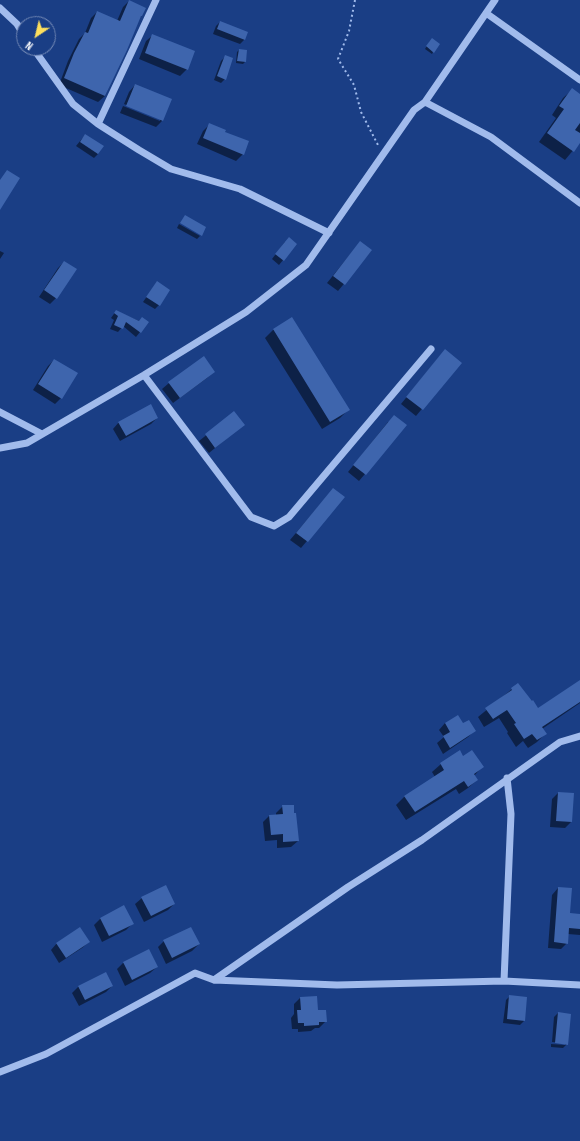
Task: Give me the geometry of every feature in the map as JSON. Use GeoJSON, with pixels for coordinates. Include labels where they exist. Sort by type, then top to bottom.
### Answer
{"type":"FeatureCollection","features":[{"type":"Feature","properties":{"kind":"street"},"geometry":{"type":"LineString","coordinates":[[98,124],[156,0]]}},
{"type":"Feature","properties":{"kind":"street"},"geometry":{"type":"LineString","coordinates":[[0,448],[27,443],[144,375],[246,312],[306,265],[414,110],[425,102],[495,0]]}},
{"type":"Feature","properties":{"kind":"street"},"geometry":{"type":"LineString","coordinates":[[0,8],[16,23]]}},
{"type":"Feature","properties":{"kind":"street"},"geometry":{"type":"LineString","coordinates":[[486,13],[580,80]]}},
{"type":"Feature","properties":{"kind":"street"},"geometry":{"type":"LineString","coordinates":[[39,56],[73,104],[98,124],[171,169],[240,189],[329,233]]}},
{"type":"Feature","properties":{"kind":"street"},"geometry":{"type":"LineString","coordinates":[[425,102],[490,137],[580,203]]}},
{"type":"Feature","properties":{"kind":"street"},"geometry":{"type":"LineString","coordinates":[[144,375],[251,517],[274,526],[288,517],[432,349]]}},
{"type":"Feature","properties":{"kind":"street"},"geometry":{"type":"LineString","coordinates":[[0,412],[42,434]]}},
{"type":"Feature","properties":{"kind":"street"},"geometry":{"type":"LineString","coordinates":[[214,980],[348,887],[422,840],[507,778],[560,742],[580,736]]}},
{"type":"Feature","properties":{"kind":"street"},"geometry":{"type":"LineString","coordinates":[[504,981],[511,814],[507,778]]}},
{"type":"Feature","properties":{"kind":"street"},"geometry":{"type":"LineString","coordinates":[[0,1072],[46,1054],[195,973],[214,980],[337,985],[504,981],[580,985]]}},
{"type":"Feature","properties":{"kind":"path"},"geometry":{"type":"LineString","coordinates":[[355,0],[349,31],[338,59],[354,85],[361,112],[383,155]]}},
{"type":"Feature","properties":{"kind":"building"},"geometry":{"type":"Polygon","coordinates":[[[129,0],[146,8],[105,96],[64,78],[74,53],[85,32],[88,33],[97,11],[120,21],[129,0]]]}},
{"type":"Feature","properties":{"kind":"building"},"geometry":{"type":"Polygon","coordinates":[[[220,21],[248,32],[245,40],[217,29],[220,21]]]}},
{"type":"Feature","properties":{"kind":"building"},"geometry":{"type":"Polygon","coordinates":[[[152,34],[195,51],[188,70],[145,53],[152,34]]]}},
{"type":"Feature","properties":{"kind":"building"},"geometry":{"type":"Polygon","coordinates":[[[432,38],[440,44],[434,53],[426,46],[432,38]]]}},
{"type":"Feature","properties":{"kind":"building"},"geometry":{"type":"Polygon","coordinates":[[[239,49],[247,50],[246,62],[237,61],[239,49]]]}},
{"type":"Feature","properties":{"kind":"building"},"geometry":{"type":"Polygon","coordinates":[[[225,55],[233,58],[226,80],[217,76],[225,55]]]}},
{"type":"Feature","properties":{"kind":"building"},"geometry":{"type":"Polygon","coordinates":[[[135,84],[172,99],[163,121],[126,106],[135,84]]]}},
{"type":"Feature","properties":{"kind":"building"},"geometry":{"type":"Polygon","coordinates":[[[572,88],[580,94],[580,123],[575,130],[580,133],[580,143],[574,152],[547,133],[564,109],[559,106],[572,88]]]}},
{"type":"Feature","properties":{"kind":"building"},"geometry":{"type":"Polygon","coordinates":[[[209,123],[226,130],[225,132],[249,141],[244,155],[203,138],[209,123]]]}},
{"type":"Feature","properties":{"kind":"building"},"geometry":{"type":"Polygon","coordinates":[[[85,134],[104,146],[98,154],[80,142],[85,134]]]}},
{"type":"Feature","properties":{"kind":"building"},"geometry":{"type":"Polygon","coordinates":[[[7,170],[20,178],[0,210],[0,180],[7,170]]]}},
{"type":"Feature","properties":{"kind":"building"},"geometry":{"type":"Polygon","coordinates":[[[185,215],[206,227],[202,236],[180,223],[185,215]]]}},
{"type":"Feature","properties":{"kind":"building"},"geometry":{"type":"Polygon","coordinates":[[[289,237],[297,244],[284,261],[275,254],[289,237]]]}},
{"type":"Feature","properties":{"kind":"building"},"geometry":{"type":"Polygon","coordinates":[[[360,241],[372,250],[345,285],[333,276],[360,241]]]}},
{"type":"Feature","properties":{"kind":"building"},"geometry":{"type":"Polygon","coordinates":[[[64,261],[77,269],[57,299],[44,290],[64,261]]]}},
{"type":"Feature","properties":{"kind":"building"},"geometry":{"type":"Polygon","coordinates":[[[157,281],[170,290],[160,306],[146,297],[157,281]]]}},
{"type":"Feature","properties":{"kind":"building"},"geometry":{"type":"Polygon","coordinates":[[[116,310],[139,321],[142,317],[149,322],[141,333],[126,322],[123,329],[114,325],[118,316],[114,313],[116,310]]]}},
{"type":"Feature","properties":{"kind":"building"},"geometry":{"type":"Polygon","coordinates":[[[292,317],[350,410],[330,422],[273,329],[292,317]]]}},
{"type":"Feature","properties":{"kind":"building"},"geometry":{"type":"Polygon","coordinates":[[[445,349],[462,363],[423,410],[406,397],[445,349]]]}},
{"type":"Feature","properties":{"kind":"building"},"geometry":{"type":"Polygon","coordinates":[[[204,356],[215,372],[180,398],[168,382],[204,356]]]}},
{"type":"Feature","properties":{"kind":"building"},"geometry":{"type":"Polygon","coordinates":[[[54,359],[78,373],[62,399],[38,384],[54,359]]]}},
{"type":"Feature","properties":{"kind":"building"},"geometry":{"type":"Polygon","coordinates":[[[151,404],[158,418],[126,436],[118,422],[151,404]]]}},
{"type":"Feature","properties":{"kind":"building"},"geometry":{"type":"Polygon","coordinates":[[[234,411],[245,425],[215,448],[205,434],[234,411]]]}},
{"type":"Feature","properties":{"kind":"building"},"geometry":{"type":"Polygon","coordinates":[[[394,415],[407,425],[366,475],[353,465],[394,415]]]}},
{"type":"Feature","properties":{"kind":"building"},"geometry":{"type":"Polygon","coordinates":[[[333,488],[345,497],[308,542],[296,533],[333,488]]]}},
{"type":"Feature","properties":{"kind":"building"},"geometry":{"type":"Polygon","coordinates":[[[580,680],[580,702],[542,727],[547,734],[537,740],[532,734],[524,739],[507,710],[493,719],[485,708],[512,690],[511,688],[518,683],[538,708],[580,680]]]}},
{"type":"Feature","properties":{"kind":"building"},"geometry":{"type":"Polygon","coordinates":[[[458,715],[463,723],[469,720],[476,731],[450,748],[443,736],[450,732],[445,723],[458,715]]]}},
{"type":"Feature","properties":{"kind":"building"},"geometry":{"type":"Polygon","coordinates":[[[460,750],[463,756],[472,750],[484,767],[474,774],[478,780],[468,787],[464,781],[415,812],[404,796],[444,770],[440,763],[460,750]]]}},
{"type":"Feature","properties":{"kind":"building"},"geometry":{"type":"Polygon","coordinates":[[[558,792],[574,793],[572,822],[556,821],[558,792]]]}},
{"type":"Feature","properties":{"kind":"building"},"geometry":{"type":"Polygon","coordinates":[[[282,805],[294,805],[299,841],[283,842],[283,834],[271,835],[269,815],[283,814],[282,805]]]}},
{"type":"Feature","properties":{"kind":"building"},"geometry":{"type":"Polygon","coordinates":[[[166,885],[175,904],[151,916],[141,897],[166,885]]]}},
{"type":"Feature","properties":{"kind":"building"},"geometry":{"type":"Polygon","coordinates":[[[558,887],[572,888],[570,913],[580,914],[580,929],[569,928],[568,944],[554,942],[558,887]]]}},
{"type":"Feature","properties":{"kind":"building"},"geometry":{"type":"Polygon","coordinates":[[[124,905],[134,924],[109,936],[100,918],[124,905]]]}},
{"type":"Feature","properties":{"kind":"building"},"geometry":{"type":"Polygon","coordinates":[[[80,927],[90,942],[66,958],[56,943],[80,927]]]}},
{"type":"Feature","properties":{"kind":"building"},"geometry":{"type":"Polygon","coordinates":[[[191,927],[200,944],[172,958],[163,940],[191,927]]]}},
{"type":"Feature","properties":{"kind":"building"},"geometry":{"type":"Polygon","coordinates":[[[149,949],[158,967],[132,980],[123,962],[149,949]]]}},
{"type":"Feature","properties":{"kind":"building"},"geometry":{"type":"Polygon","coordinates":[[[106,972],[113,986],[85,1000],[78,986],[106,972]]]}},
{"type":"Feature","properties":{"kind":"building"},"geometry":{"type":"Polygon","coordinates":[[[509,995],[527,997],[525,1021],[507,1019],[509,995]]]}},
{"type":"Feature","properties":{"kind":"building"},"geometry":{"type":"Polygon","coordinates":[[[317,996],[318,1010],[326,1010],[327,1022],[319,1022],[319,1025],[304,1026],[304,1023],[298,1023],[297,1010],[301,1010],[300,997],[317,996]]]}},
{"type":"Feature","properties":{"kind":"building"},"geometry":{"type":"Polygon","coordinates":[[[558,1012],[571,1014],[568,1045],[555,1043],[558,1012]]]}}]}
